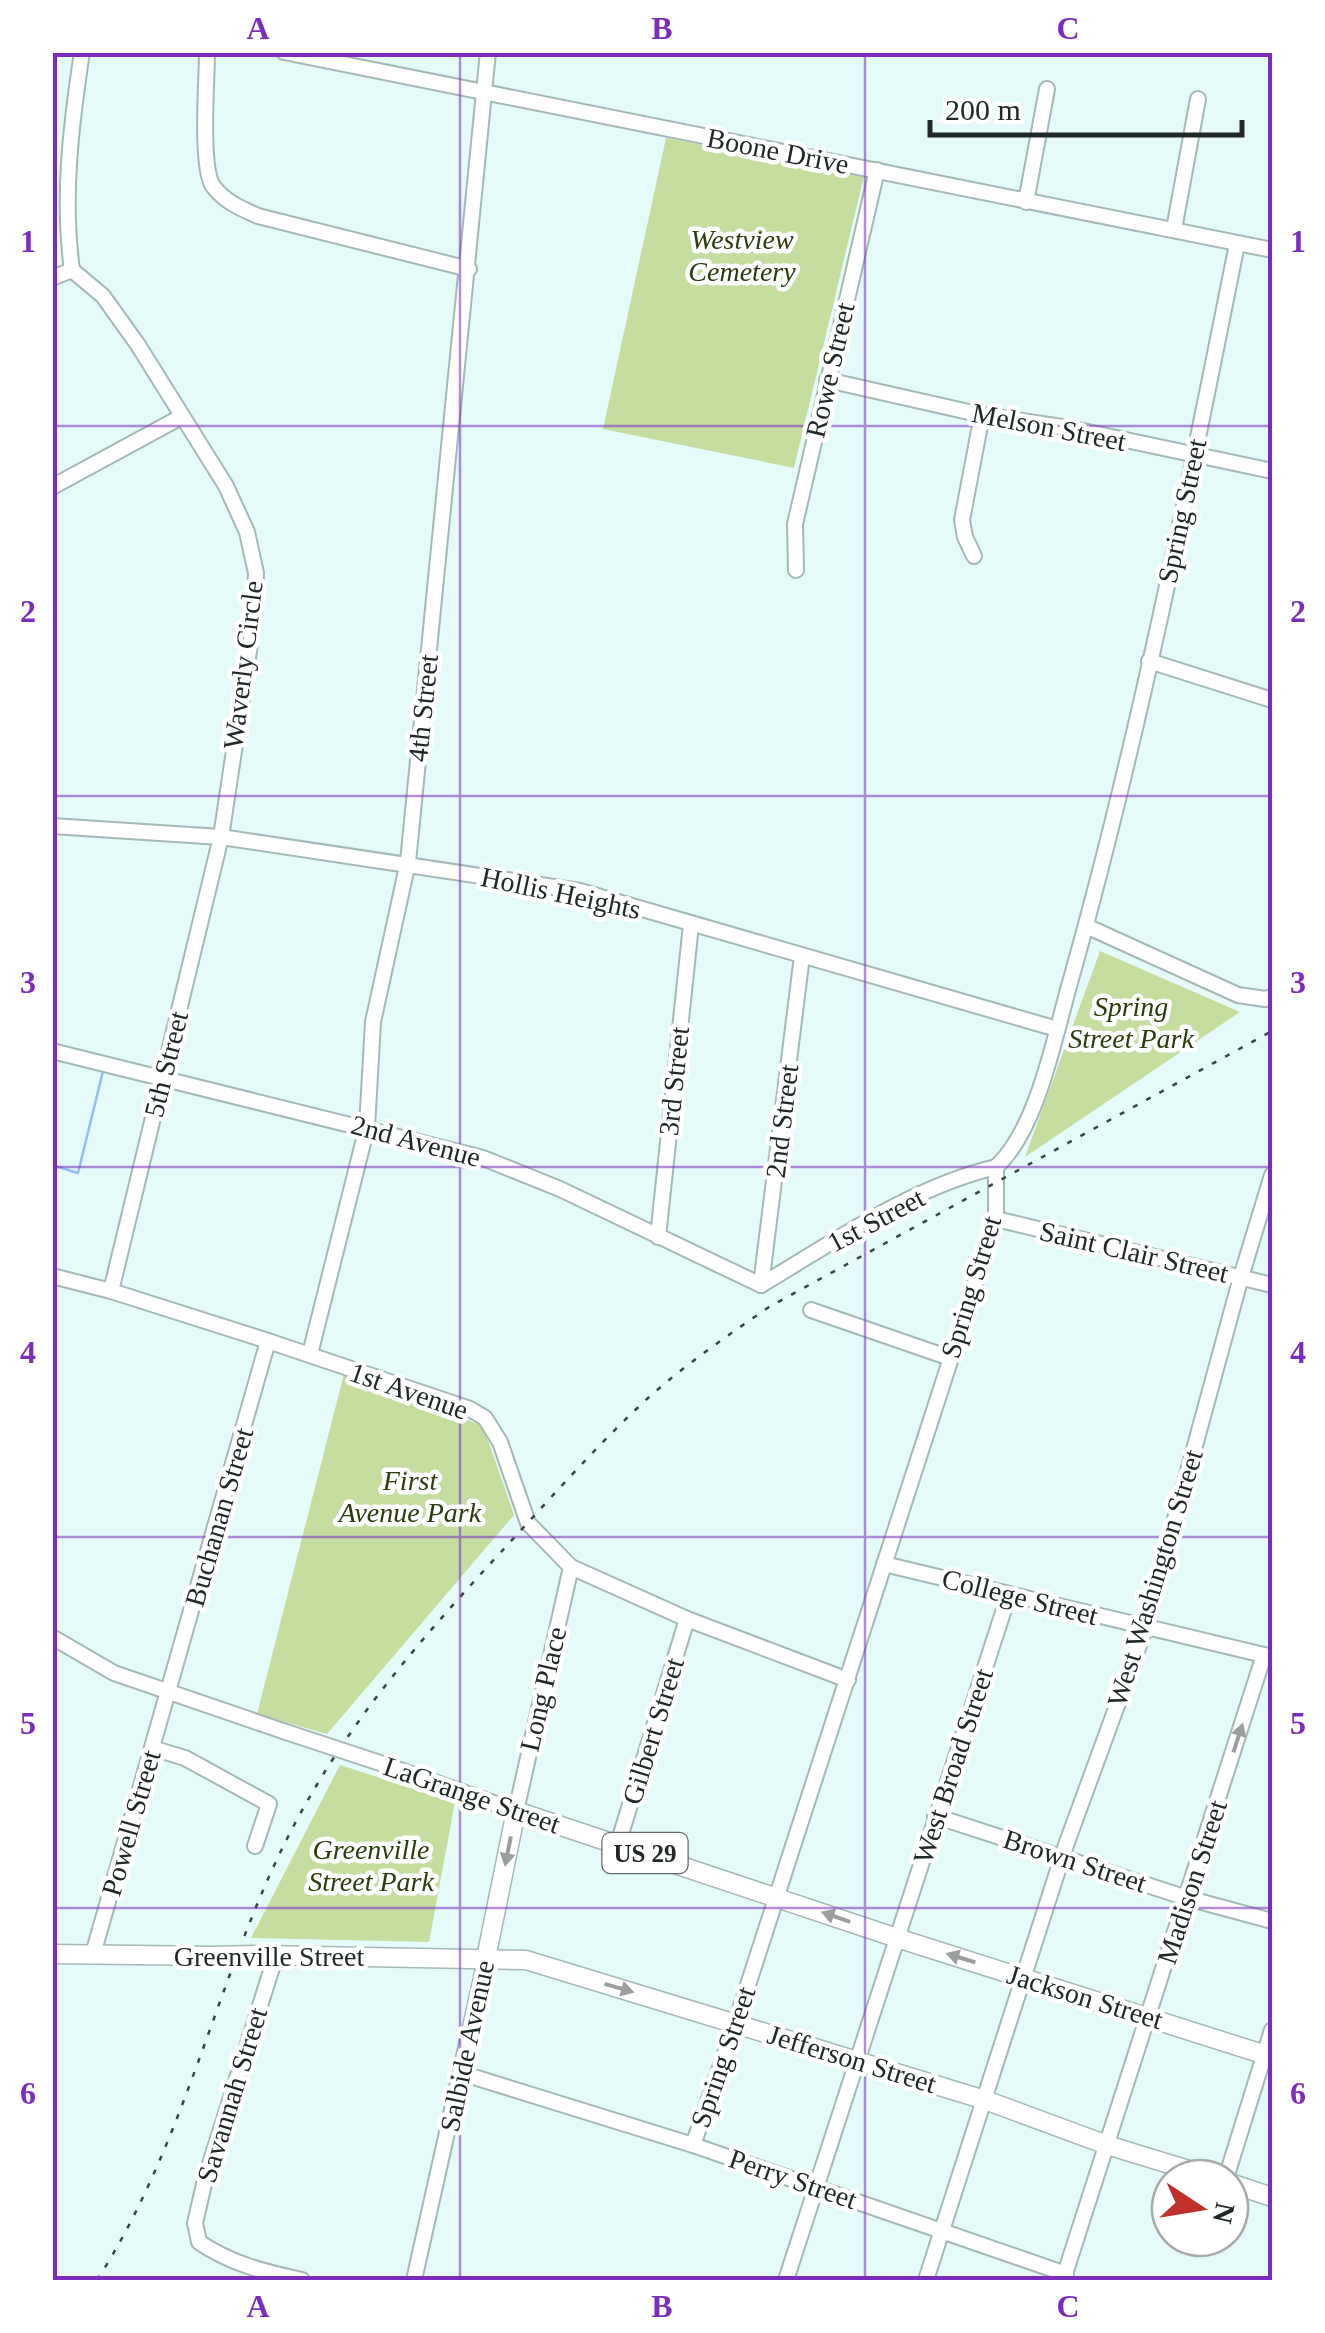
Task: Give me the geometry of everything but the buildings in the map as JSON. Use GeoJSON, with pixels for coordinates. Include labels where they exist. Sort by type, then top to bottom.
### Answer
{"type":"FeatureCollection","features":[{"type":"Feature","properties":{"kind":"main road","name":"LaGrange Street"},"geometry":{"type":"LineString","coordinates":[[516,1811],[897,1938]]}},
{"type":"Feature","properties":{"kind":"main road","name":"Salbide Avenue"},"geometry":{"type":"LineString","coordinates":[[486,1958],[516,1811]]}},
{"type":"Feature","properties":{"kind":"main road"},"geometry":{"type":"LineString","coordinates":[[490,1938],[526,1960]]}},
{"type":"Feature","properties":{"kind":"main road","name":"Jackson Street"},"geometry":{"type":"LineString","coordinates":[[897,1938],[1268,2056]]}},
{"type":"Feature","properties":{"kind":"main road","name":"Greenville Street"},"geometry":{"type":"LineString","coordinates":[[52,1954],[486,1958]]}},
{"type":"Feature","properties":{"kind":"main road","name":"Jefferson Street"},"geometry":{"type":"LineString","coordinates":[[486,1958],[526,1960],[736,2022],[985,2100],[1150,2158]]}},
{"type":"Feature","properties":{"kind":"street"},"geometry":{"type":"LineString","coordinates":[[52,278],[72,270],[67,232],[68,189],[71,128],[82,52]]}},
{"type":"Feature","properties":{"kind":"street"},"geometry":{"type":"LineString","coordinates":[[207,52],[205,134],[210,182],[230,203],[258,216],[468,269]]}},
{"type":"Feature","properties":{"kind":"street","name":"Boone Drive"},"geometry":{"type":"LineString","coordinates":[[284,52],[1272,250]]}},
{"type":"Feature","properties":{"kind":"street","name":"4th Street"},"geometry":{"type":"LineString","coordinates":[[310,1354],[366,1127],[373,1022],[408,862],[488,52]]}},
{"type":"Feature","properties":{"kind":"street"},"geometry":{"type":"LineString","coordinates":[[1026,202],[1047,89]]}},
{"type":"Feature","properties":{"kind":"street"},"geometry":{"type":"LineString","coordinates":[[1174,229],[1198,99]]}},
{"type":"Feature","properties":{"kind":"street","name":"Rowe Street"},"geometry":{"type":"LineString","coordinates":[[796,570],[795,524],[877,170]]}},
{"type":"Feature","properties":{"kind":"street","name":"Spring Street"},"geometry":{"type":"LineString","coordinates":[[692,2145],[736,2022],[996,1219],[996,1167],[1025,1132],[1057,1030],[1149,661],[1237,244]]}},
{"type":"Feature","properties":{"kind":"street","name":"Waverly Circle"},"geometry":{"type":"LineString","coordinates":[[72,270],[102,296],[138,345],[226,486],[247,532],[256,573],[254,618],[221,836]]}},
{"type":"Feature","properties":{"kind":"street","name":"Melson Street"},"geometry":{"type":"LineString","coordinates":[[827,380],[982,415],[1069,428],[1272,471]]}},
{"type":"Feature","properties":{"kind":"street"},"geometry":{"type":"LineString","coordinates":[[974,556],[962,520],[982,415]]}},
{"type":"Feature","properties":{"kind":"street"},"geometry":{"type":"LineString","coordinates":[[52,486],[182,417]]}},
{"type":"Feature","properties":{"kind":"street"},"geometry":{"type":"LineString","coordinates":[[1149,661],[1272,700]]}},
{"type":"Feature","properties":{"kind":"street","name":"Hollis Heights"},"geometry":{"type":"LineString","coordinates":[[52,826],[221,836],[580,891],[1057,1030]]}},
{"type":"Feature","properties":{"kind":"street","name":"5th Street"},"geometry":{"type":"LineString","coordinates":[[111,1291],[221,836]]}},
{"type":"Feature","properties":{"kind":"street","name":"3rd Street"},"geometry":{"type":"LineString","coordinates":[[658,1237],[691,924]]}},
{"type":"Feature","properties":{"kind":"street"},"geometry":{"type":"LineString","coordinates":[[1086,926],[1238,994],[1272,997]]}},
{"type":"Feature","properties":{"kind":"street","name":"2nd Street"},"geometry":{"type":"LineString","coordinates":[[762,1285],[802,956]]}},
{"type":"Feature","properties":{"kind":"street","name":"2nd Avenue"},"geometry":{"type":"LineString","coordinates":[[52,1050],[483,1158],[560,1189],[762,1285]]}},
{"type":"Feature","properties":{"kind":"street","name":"1st Street"},"geometry":{"type":"LineString","coordinates":[[762,1285],[884,1212],[960,1175],[996,1167]]}},
{"type":"Feature","properties":{"kind":"street","name":"West Washington Street"},"geometry":{"type":"LineString","coordinates":[[926,2280],[1063,1855],[1145,1629],[1272,1175]]}},
{"type":"Feature","properties":{"kind":"street","name":"Saint Clair Street"},"geometry":{"type":"LineString","coordinates":[[996,1219],[1272,1285]]}},
{"type":"Feature","properties":{"kind":"street","name":"1st Avenue"},"geometry":{"type":"LineString","coordinates":[[52,1276],[268,1340],[470,1409],[485,1418],[500,1442],[528,1523],[571,1567],[688,1618],[848,1680]]}},
{"type":"Feature","properties":{"kind":"street"},"geometry":{"type":"LineString","coordinates":[[812,1310],[950,1358]]}},
{"type":"Feature","properties":{"kind":"street","name":"Buchanan Street"},"geometry":{"type":"LineString","coordinates":[[167,1692],[268,1340]]}},
{"type":"Feature","properties":{"kind":"street","name":"College Street"},"geometry":{"type":"LineString","coordinates":[[884,1564],[1268,1656]]}},
{"type":"Feature","properties":{"kind":"street","name":"Long Place"},"geometry":{"type":"LineString","coordinates":[[516,1811],[571,1567]]}},
{"type":"Feature","properties":{"kind":"street","name":"West Broad Street"},"geometry":{"type":"LineString","coordinates":[[786,2280],[1009,1594]]}},
{"type":"Feature","properties":{"kind":"street","name":"Gilbert Street"},"geometry":{"type":"LineString","coordinates":[[618,1844],[688,1618]]}},
{"type":"Feature","properties":{"kind":"street","name":"LaGrange Street"},"geometry":{"type":"LineString","coordinates":[[52,1637],[114,1673],[516,1811]]}},
{"type":"Feature","properties":{"kind":"street","name":"Madison Street"},"geometry":{"type":"LineString","coordinates":[[1065,2277],[1268,1656]]}},
{"type":"Feature","properties":{"kind":"street","name":"Powell Street"},"geometry":{"type":"LineString","coordinates":[[94,1954],[167,1692]]}},
{"type":"Feature","properties":{"kind":"street"},"geometry":{"type":"LineString","coordinates":[[152,1748],[185,1758],[268,1804],[255,1846]]}},
{"type":"Feature","properties":{"kind":"street","name":"Brown Street"},"geometry":{"type":"LineString","coordinates":[[935,1816],[1188,1898],[1272,1921]]}},
{"type":"Feature","properties":{"kind":"street","name":"Savannah Street"},"geometry":{"type":"LineString","coordinates":[[269,1955],[194,2223],[199,2242],[216,2254],[248,2268],[302,2280]]}},
{"type":"Feature","properties":{"kind":"street","name":"Salbide Avenue"},"geometry":{"type":"LineString","coordinates":[[414,2280],[486,1958]]}},
{"type":"Feature","properties":{"kind":"street"},"geometry":{"type":"LineString","coordinates":[[1235,2158],[1268,2056],[1272,2030]]}},
{"type":"Feature","properties":{"kind":"street","name":"Perry Street"},"geometry":{"type":"LineString","coordinates":[[461,2073],[942,2229],[1065,2277]]}},
{"type":"Feature","properties":{"kind":"green space","name":"Westview Cemetery"},"geometry":{"type":"Polygon","coordinates":[[[666,138],[864,176],[794,468],[603,429],[666,138]]]}},
{"type":"Feature","properties":{"kind":"green space","name":"Spring Street Park"},"geometry":{"type":"Polygon","coordinates":[[[1100,951],[1240,1012],[1025,1157],[1100,951]]]}},
{"type":"Feature","properties":{"kind":"green space","name":"First Avenue Park"},"geometry":{"type":"Polygon","coordinates":[[[344,1374],[483,1426],[514,1515],[327,1734],[257,1714],[344,1374]]]}},
{"type":"Feature","properties":{"kind":"green space","name":"Greenville Street Park"},"geometry":{"type":"Polygon","coordinates":[[[340,1765],[455,1802],[429,1942],[251,1938],[340,1765]]]}},
{"type":"Feature","properties":{"kind":"waterway"},"geometry":{"type":"LineString","coordinates":[[52,1165],[78,1173],[103,1071]]}},
{"type":"Feature","properties":{"kind":"railway"},"geometry":{"type":"LineString","coordinates":[[97,2280],[150,2182],[250,1921],[319,1781],[403,1664],[573,1474],[662,1386],[769,1307],[1272,1031]]}},
{"type":"Feature","properties":{"kind":"railway"},"geometry":{"type":"LineString","coordinates":[[52,2278],[175,2280]]}}]}
